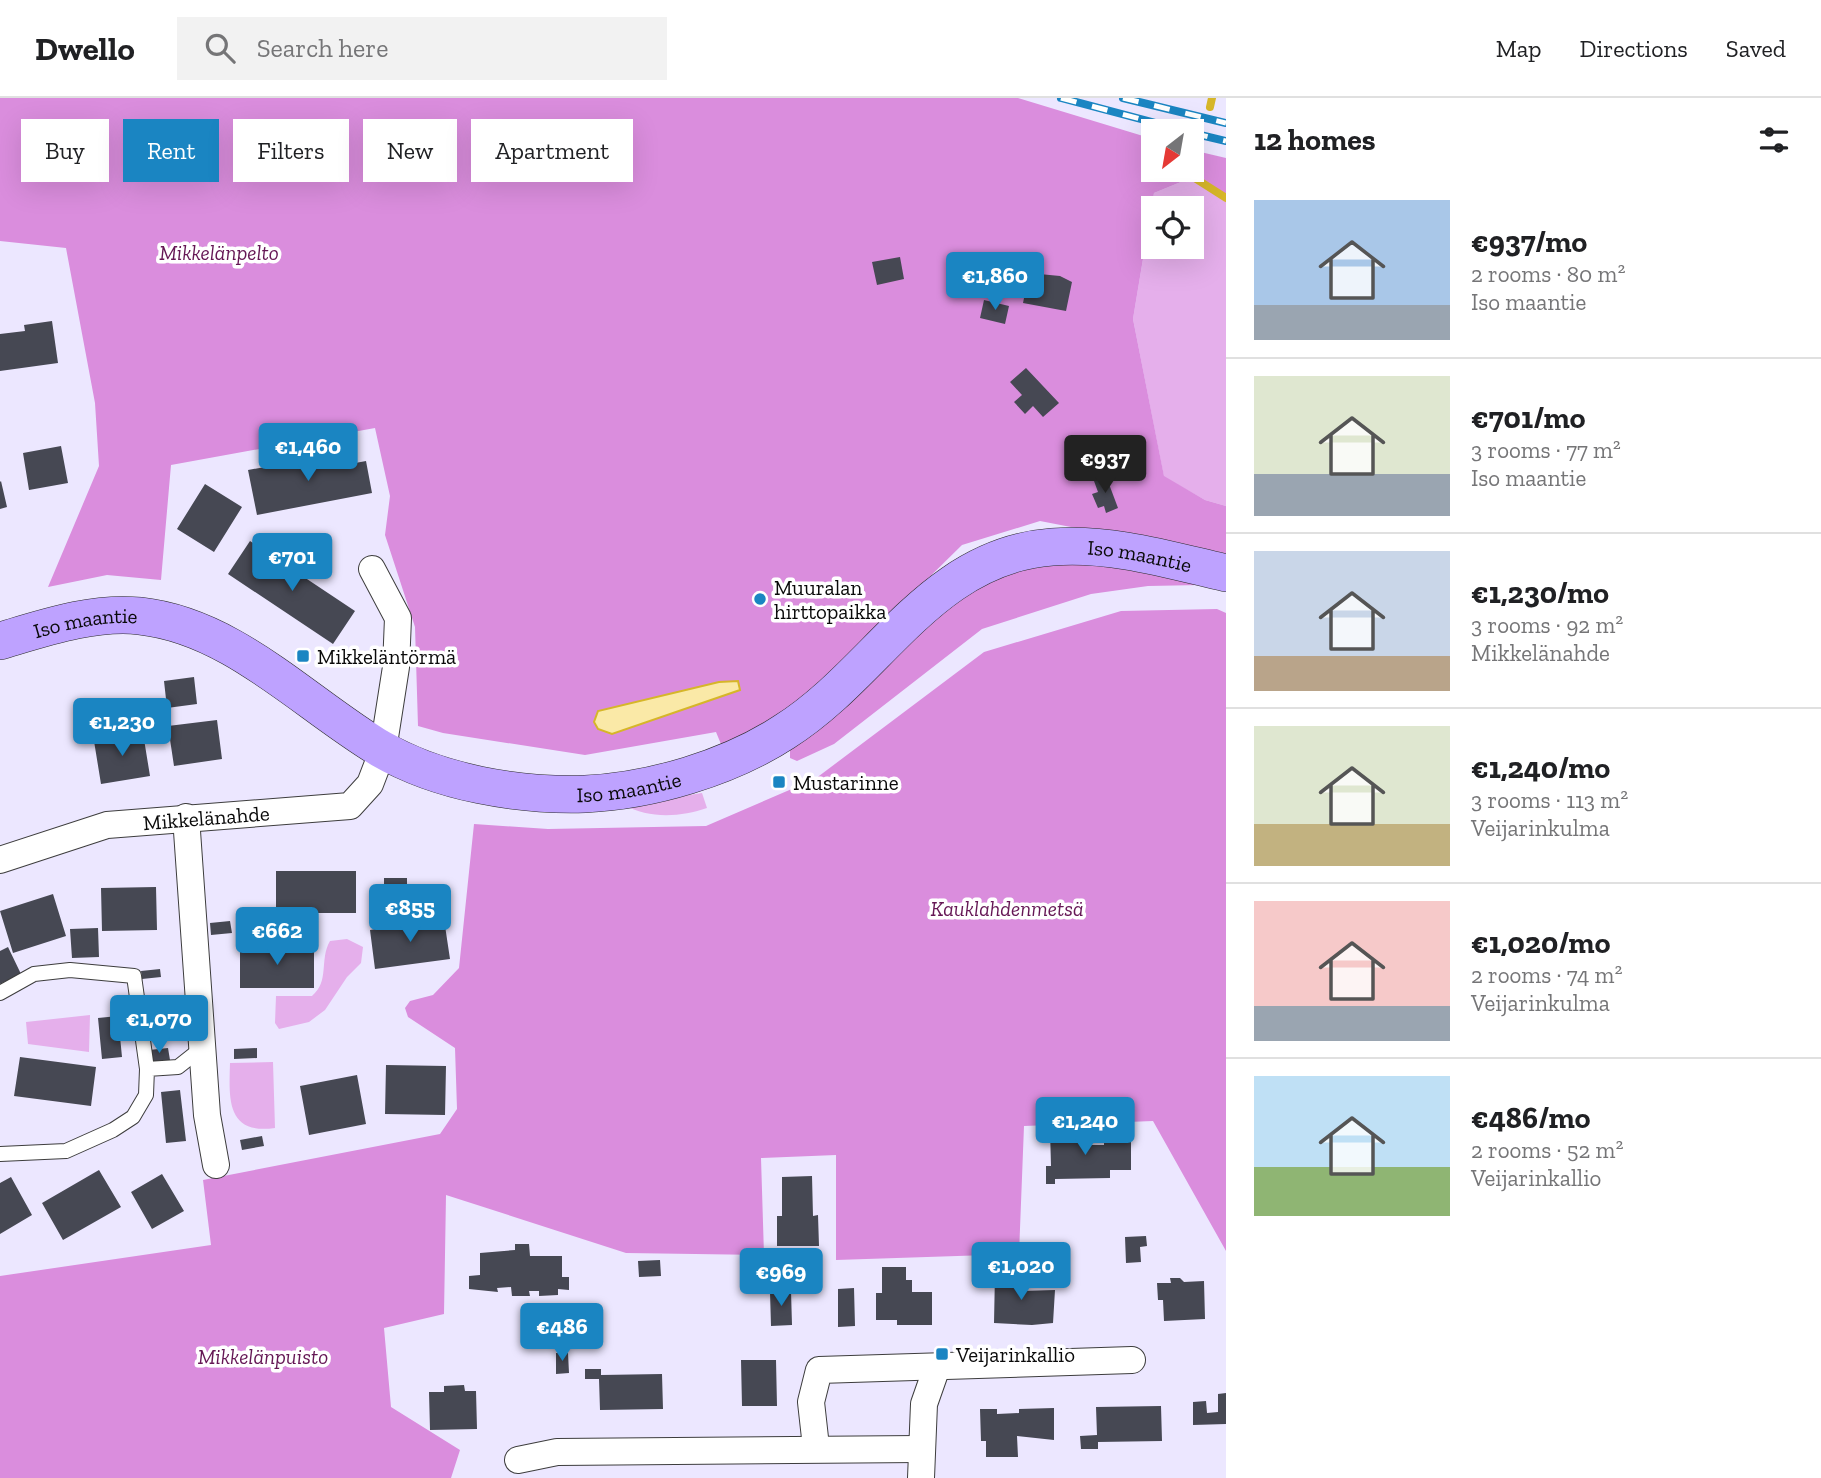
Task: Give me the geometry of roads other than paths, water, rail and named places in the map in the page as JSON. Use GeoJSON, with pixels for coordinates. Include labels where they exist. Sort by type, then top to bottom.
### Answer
{"type":"FeatureCollection","features":[{"type":"Feature","properties":{"kind":"main road","name":"Iso maantie"},"geometry":{"type":"LineString","coordinates":[[0,641],[99,617],[138,615],[175,623],[210,636],[255,663],[383,750],[430,771],[484,785],[529,792],[586,794],[661,782],[717,767],[785,732],[827,698],[925,602],[967,572],[1005,556],[1051,547],[1090,546],[1226,573]]}},
{"type":"Feature","properties":{"kind":"street","name":"Mikkelänahde"},"geometry":{"type":"LineString","coordinates":[[0,860],[107,825],[350,806],[370,784],[383,750],[396,667],[398,618],[372,569]]}},
{"type":"Feature","properties":{"kind":"street"},"geometry":{"type":"LineString","coordinates":[[186,817],[206,1115],[216,1165]]}},
{"type":"Feature","properties":{"kind":"street"},"geometry":{"type":"LineString","coordinates":[[816,1447],[811,1402],[819,1370],[1132,1360]]}},
{"type":"Feature","properties":{"kind":"street"},"geometry":{"type":"LineString","coordinates":[[921,1478],[920,1449],[924,1404],[937,1367]]}},
{"type":"Feature","properties":{"kind":"street"},"geometry":{"type":"LineString","coordinates":[[518,1460],[557,1452],[816,1447],[920,1449]]}},
{"type":"Feature","properties":{"kind":"lane"},"geometry":{"type":"LineString","coordinates":[[0,993],[34,974],[69,970],[134,976],[147,1069],[146,1095],[133,1117],[113,1130],[66,1151],[0,1154]]}},
{"type":"Feature","properties":{"kind":"lane"},"geometry":{"type":"LineString","coordinates":[[147,1069],[177,1067],[202,1048]]}},
{"type":"Feature","properties":{"kind":"waterway"},"geometry":{"type":"LineString","coordinates":[[1210,107],[1212,98]]}},
{"type":"Feature","properties":{"kind":"waterway"},"geometry":{"type":"LineString","coordinates":[[1201,182],[1226,198]]}},
{"type":"Feature","properties":{"kind":"railway"},"geometry":{"type":"LineString","coordinates":[[1061,98],[1141,119]]}},
{"type":"Feature","properties":{"kind":"railway"},"geometry":{"type":"LineString","coordinates":[[1123,98],[1226,123]]}},
{"type":"Feature","properties":{"kind":"railway"},"geometry":{"type":"LineString","coordinates":[[1204,136],[1226,141]]}},
{"type":"Feature","properties":{"kind":"place","name":"Muuralan hirttopaikka"},"geometry":{"type":"Point","coordinates":[760,599]}},
{"type":"Feature","properties":{"kind":"place","name":"Mikkeläntörmä"},"geometry":{"type":"Point","coordinates":[303,656]}},
{"type":"Feature","properties":{"kind":"place","name":"Mustarinne"},"geometry":{"type":"Point","coordinates":[779,782]}},
{"type":"Feature","properties":{"kind":"place","name":"Veijarinkallio"},"geometry":{"type":"Point","coordinates":[942,1354]}},
{"type":"Feature","properties":{"kind":"park label","name":"Mikkelänpelto"},"geometry":{"type":"Point","coordinates":[219,252]}},
{"type":"Feature","properties":{"kind":"park label","name":"Kauklahdenmetsä"},"geometry":{"type":"Point","coordinates":[1007,908]}},
{"type":"Feature","properties":{"kind":"park label","name":"Mikkelänpuisto"},"geometry":{"type":"Point","coordinates":[263,1356]}}]}
